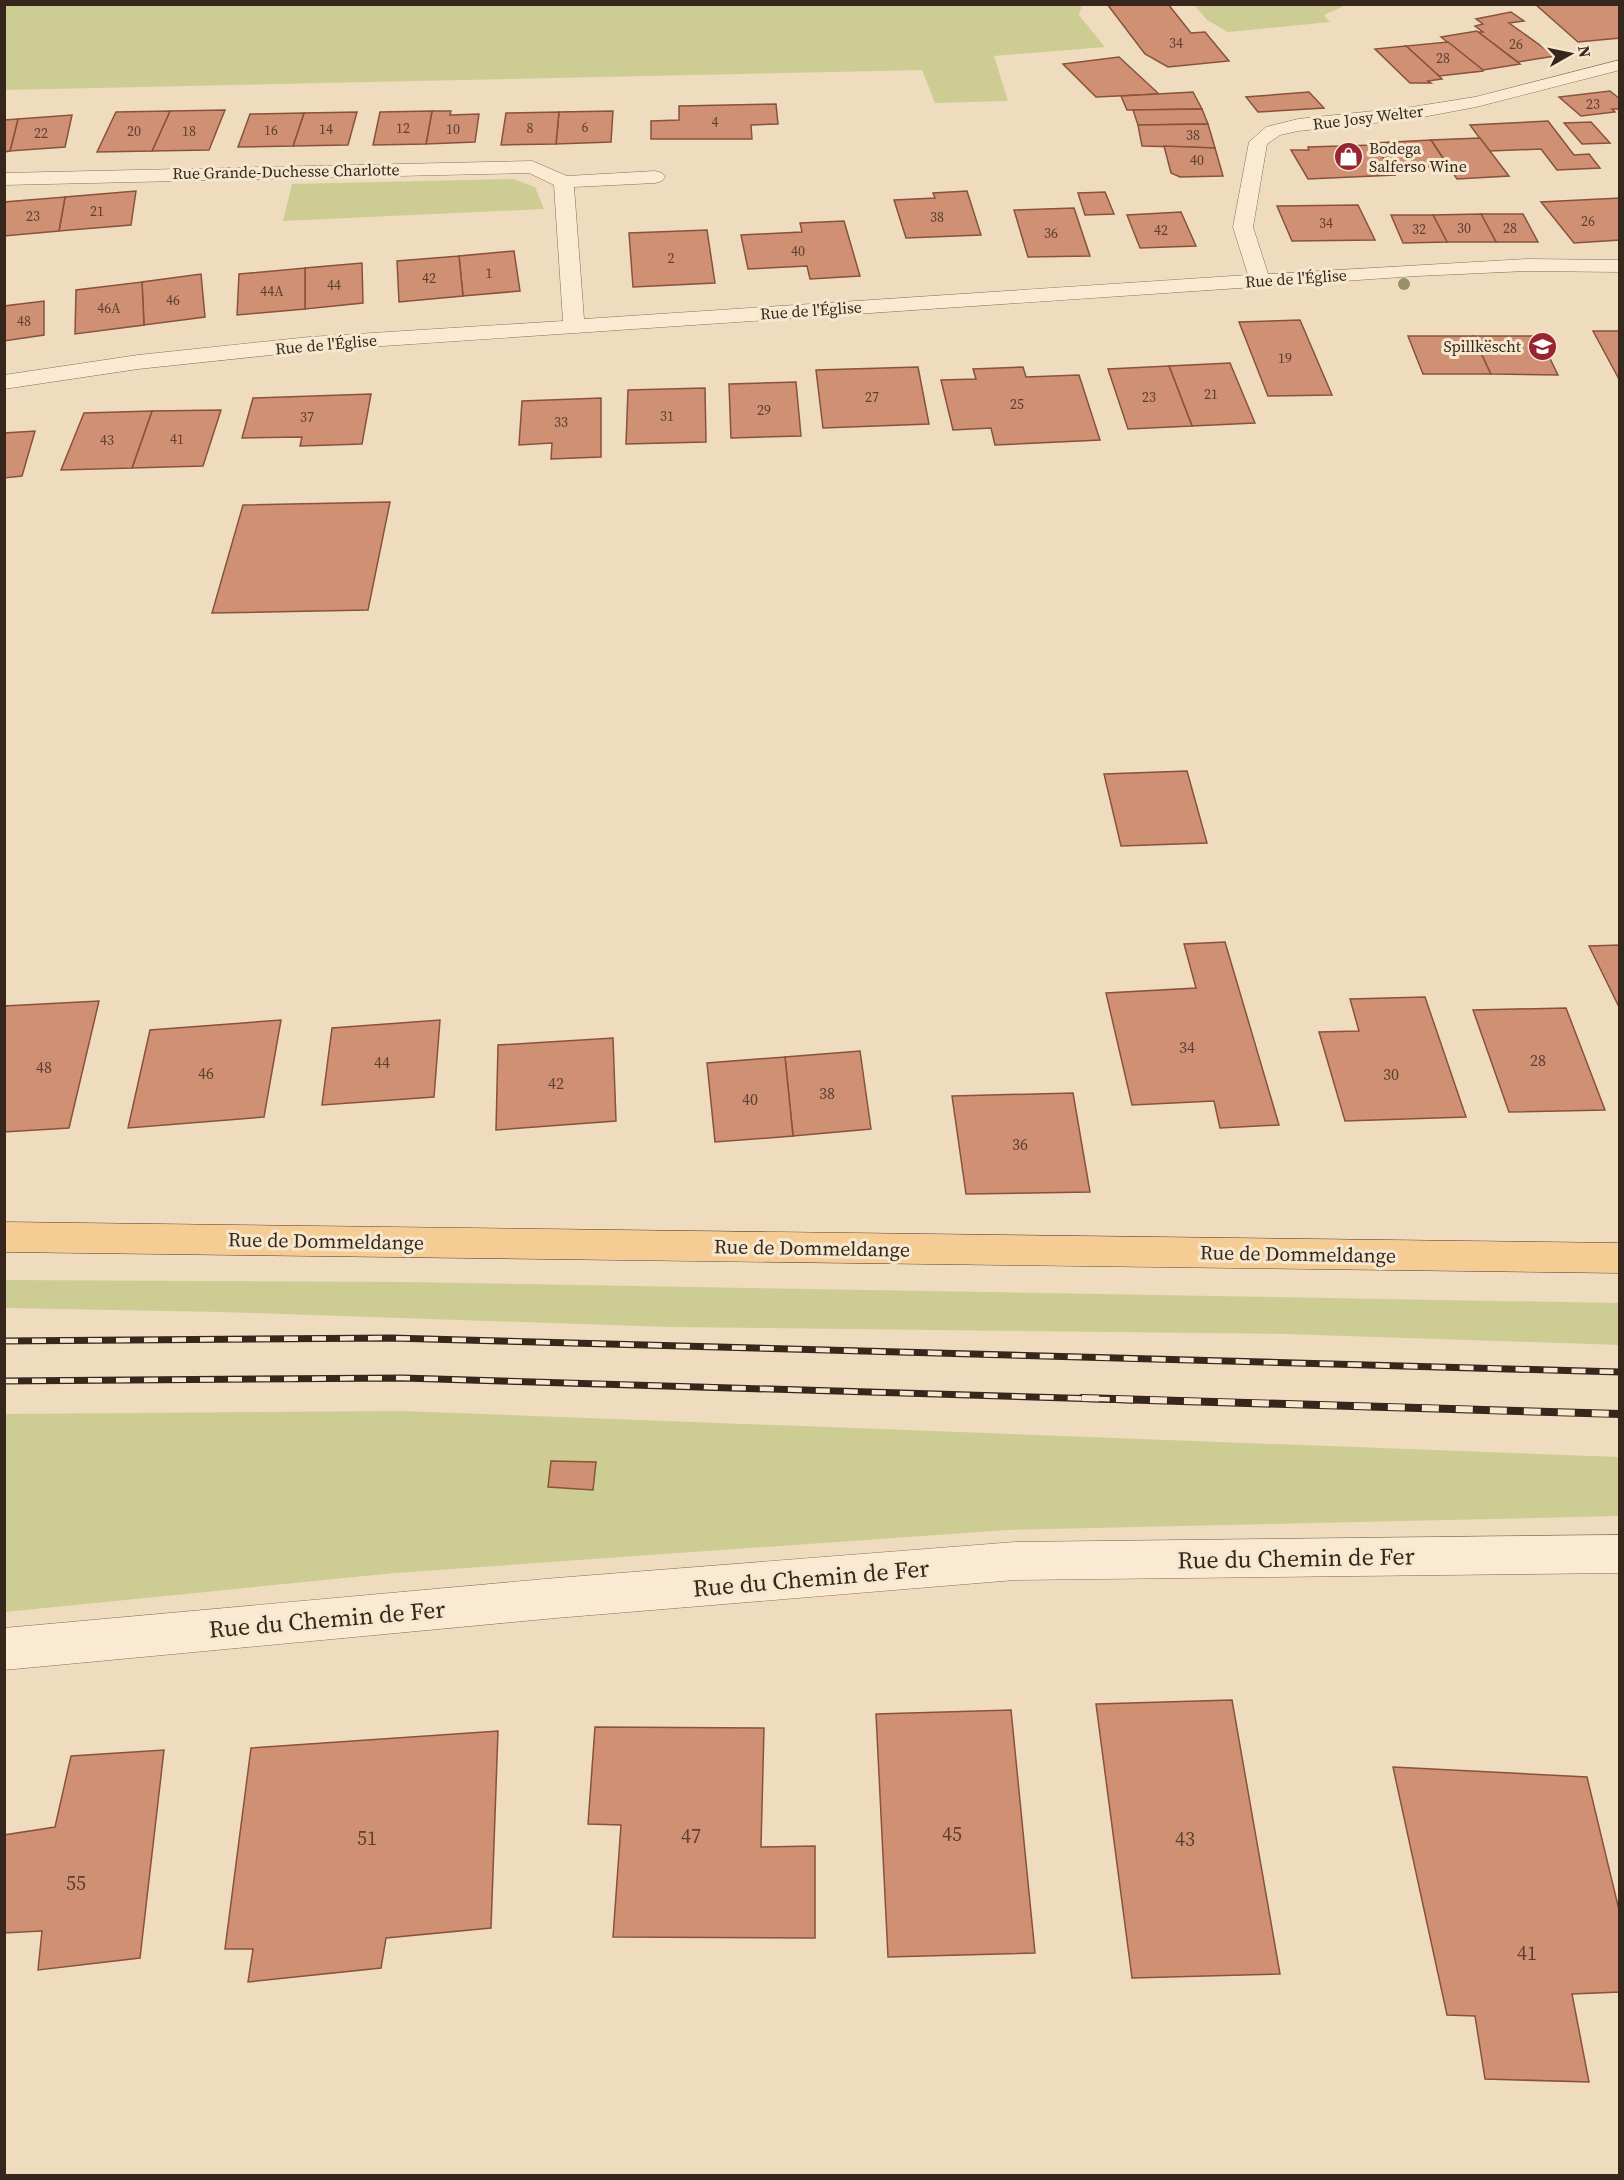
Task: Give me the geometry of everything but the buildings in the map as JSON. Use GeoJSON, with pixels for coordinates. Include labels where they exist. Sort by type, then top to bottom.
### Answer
{"type":"FeatureCollection","features":[{"type":"Feature","properties":{"kind":"main road","name":"Rue de Dommeldange"},"geometry":{"type":"LineString","coordinates":[[4,1237],[1620,1258]]}},
{"type":"Feature","properties":{"kind":"street","name":"Rue Josy Welter"},"geometry":{"type":"LineString","coordinates":[[1260,280],[1243,227],[1258,142],[1273,131],[1298,125],[1412,113],[1476,102],[1620,65]]}},
{"type":"Feature","properties":{"kind":"street","name":"Rue Grande-Duchesse Charlotte"},"geometry":{"type":"LineString","coordinates":[[4,178],[532,167],[564,182],[655,177]]}},
{"type":"Feature","properties":{"kind":"street"},"geometry":{"type":"LineString","coordinates":[[564,182],[574,326]]}},
{"type":"Feature","properties":{"kind":"street","name":"Rue de l'Église"},"geometry":{"type":"LineString","coordinates":[[4,382],[138,362],[309,344],[1417,270],[1527,265],[1620,266]]}},
{"type":"Feature","properties":{"kind":"street","name":"Rue du Chemin de Fer"},"geometry":{"type":"LineString","coordinates":[[4,1649],[568,1597],[1014,1561],[1620,1554]]}},
{"type":"Feature","properties":{"kind":"green space"},"geometry":{"type":"Polygon","coordinates":[[[5,5],[1082,5],[1079,15],[1105,47],[994,56],[1008,101],[935,103],[922,70],[5,90],[5,5]]]}},
{"type":"Feature","properties":{"kind":"green space"},"geometry":{"type":"Polygon","coordinates":[[[1194,5],[1346,5],[1324,15],[1330,22],[1228,32],[1207,20],[1194,5]]]}},
{"type":"Feature","properties":{"kind":"green space"},"geometry":{"type":"Polygon","coordinates":[[[513,179],[535,187],[544,209],[283,221],[292,184],[513,179]]]}},
{"type":"Feature","properties":{"kind":"green space"},"geometry":{"type":"Polygon","coordinates":[[[4,1280],[405,1282],[1619,1303],[1620,1345],[1286,1334],[669,1327],[222,1312],[5,1308],[4,1280]]]}},
{"type":"Feature","properties":{"kind":"green space"},"geometry":{"type":"Polygon","coordinates":[[[402,1411],[1619,1457],[1619,1516],[1008,1530],[395,1573],[5,1612],[4,1414],[402,1411]]]}},
{"type":"Feature","properties":{"kind":"railway"},"geometry":{"type":"LineString","coordinates":[[4,1341],[391,1338],[1620,1372]]}},
{"type":"Feature","properties":{"kind":"railway"},"geometry":{"type":"LineString","coordinates":[[4,1381],[403,1378],[1133,1400]]}},
{"type":"Feature","properties":{"kind":"railway"},"geometry":{"type":"LineString","coordinates":[[1082,1398],[1620,1414]]}},
{"type":"Feature","properties":{"kind":"place","name":"Bodega Salferso Wine"},"geometry":{"type":"Point","coordinates":[1348,157]}},
{"type":"Feature","properties":{"kind":"place","name":"Spillkëscht"},"geometry":{"type":"Point","coordinates":[1542,346]}}]}
